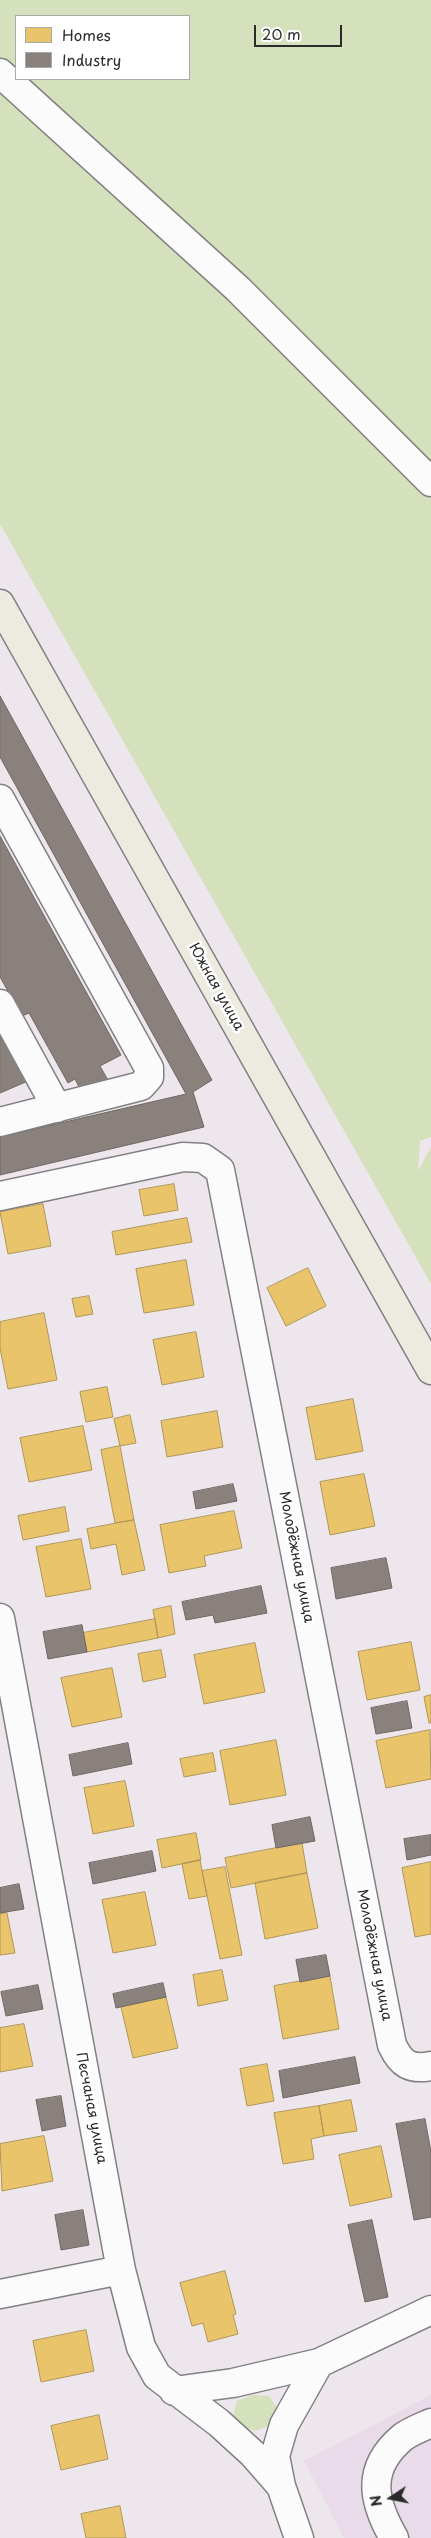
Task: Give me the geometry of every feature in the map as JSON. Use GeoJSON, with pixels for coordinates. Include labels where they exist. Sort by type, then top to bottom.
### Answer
{"type":"FeatureCollection","features":[{"type":"Feature","properties":{"kind":"main road","name":"Южная улица"},"geometry":{"type":"LineString","coordinates":[[0,604],[431,1370]]}},
{"type":"Feature","properties":{"kind":"street"},"geometry":{"type":"LineString","coordinates":[[0,73],[238,289],[431,482]]}},
{"type":"Feature","properties":{"kind":"street"},"geometry":{"type":"LineString","coordinates":[[0,799],[149,1068],[149,1078],[141,1086],[0,1122]]}},
{"type":"Feature","properties":{"kind":"street"},"geometry":{"type":"LineString","coordinates":[[0,1004],[57,1108]]}},
{"type":"Feature","properties":{"kind":"street","name":"Молодёжная улица"},"geometry":{"type":"LineString","coordinates":[[0,1196],[183,1157],[203,1158],[220,1170],[392,2045],[398,2059],[408,2067],[431,2066]]}},
{"type":"Feature","properties":{"kind":"street","name":"Песчаная улица"},"geometry":{"type":"LineString","coordinates":[[0,1618],[121,2270],[141,2348],[157,2376],[174,2391],[219,2422],[253,2454],[281,2486],[299,2538]]}},
{"type":"Feature","properties":{"kind":"street"},"geometry":{"type":"LineString","coordinates":[[0,2294],[121,2270]]}},
{"type":"Feature","properties":{"kind":"street"},"geometry":{"type":"LineString","coordinates":[[174,2391],[233,2383],[319,2363],[431,2310]]}},
{"type":"Feature","properties":{"kind":"street"},"geometry":{"type":"LineString","coordinates":[[281,2486],[276,2456],[284,2425],[319,2363]]}},
{"type":"Feature","properties":{"kind":"street"},"geometry":{"type":"LineString","coordinates":[[394,2538],[383,2519],[374,2486],[383,2461],[404,2437],[431,2423]]}},
{"type":"Feature","properties":{"kind":"shaded area"},"geometry":{"type":"Polygon","coordinates":[[[431,2395],[431,2538],[344,2538],[304,2461],[431,2395]]]}},
{"type":"Feature","properties":{"kind":"green space"},"geometry":{"type":"Polygon","coordinates":[[[0,0],[431,0],[431,1137],[420,1141],[418,1171],[431,1147],[431,1284],[0,524],[0,0]]]}},
{"type":"Feature","properties":{"kind":"green space"},"geometry":{"type":"Polygon","coordinates":[[[252,2395],[269,2396],[276,2406],[276,2423],[256,2431],[240,2426],[233,2415],[237,2401],[252,2395]]]}},
{"type":"Feature","properties":{"kind":"building: Homes"},"geometry":{"type":"Polygon","coordinates":[[[174,1184],[178,1210],[144,1216],[139,1190],[174,1184]]]}},
{"type":"Feature","properties":{"kind":"building: Homes"},"geometry":{"type":"Polygon","coordinates":[[[43,1204],[51,1246],[8,1254],[0,1212],[43,1204]]]}},
{"type":"Feature","properties":{"kind":"building: Homes"},"geometry":{"type":"Polygon","coordinates":[[[187,1218],[192,1242],[116,1255],[112,1232],[187,1218]]]}},
{"type":"Feature","properties":{"kind":"building: Homes"},"geometry":{"type":"Polygon","coordinates":[[[186,1260],[194,1305],[144,1313],[136,1269],[186,1260]]]}},
{"type":"Feature","properties":{"kind":"building: Homes"},"geometry":{"type":"Polygon","coordinates":[[[308,1268],[326,1306],[286,1326],[267,1288],[308,1268]]]}},
{"type":"Feature","properties":{"kind":"building: Homes"},"geometry":{"type":"Polygon","coordinates":[[[89,1296],[93,1314],[76,1317],[72,1299],[89,1296]]]}},
{"type":"Feature","properties":{"kind":"building: Homes"},"geometry":{"type":"Polygon","coordinates":[[[44,1313],[57,1380],[8,1389],[0,1348],[0,1322],[44,1313]]]}},
{"type":"Feature","properties":{"kind":"building: Homes"},"geometry":{"type":"Polygon","coordinates":[[[196,1332],[204,1377],[162,1385],[153,1340],[196,1332]]]}},
{"type":"Feature","properties":{"kind":"building: Homes"},"geometry":{"type":"Polygon","coordinates":[[[107,1387],[113,1417],[86,1422],[80,1392],[107,1387]]]}},
{"type":"Feature","properties":{"kind":"building: Homes"},"geometry":{"type":"Polygon","coordinates":[[[353,1399],[363,1451],[316,1460],[306,1408],[353,1399]]]}},
{"type":"Feature","properties":{"kind":"building: Homes"},"geometry":{"type":"Polygon","coordinates":[[[217,1411],[223,1447],[167,1457],[161,1421],[217,1411]]]}},
{"type":"Feature","properties":{"kind":"building: Homes"},"geometry":{"type":"Polygon","coordinates":[[[130,1415],[136,1443],[120,1446],[114,1419],[130,1415]]]}},
{"type":"Feature","properties":{"kind":"building: Homes"},"geometry":{"type":"Polygon","coordinates":[[[83,1426],[92,1470],[29,1482],[20,1438],[83,1426]]]}},
{"type":"Feature","properties":{"kind":"building: Homes"},"geometry":{"type":"Polygon","coordinates":[[[120,1446],[134,1520],[115,1523],[101,1450],[120,1446]]]}},
{"type":"Feature","properties":{"kind":"building: Homes"},"geometry":{"type":"Polygon","coordinates":[[[364,1474],[375,1526],[330,1535],[320,1482],[364,1474]]]}},
{"type":"Feature","properties":{"kind":"building: Homes"},"geometry":{"type":"Polygon","coordinates":[[[65,1507],[69,1531],[23,1540],[18,1516],[65,1507]]]}},
{"type":"Feature","properties":{"kind":"building: Homes"},"geometry":{"type":"Polygon","coordinates":[[[234,1511],[242,1548],[204,1556],[206,1566],[169,1573],[160,1525],[234,1511]]]}},
{"type":"Feature","properties":{"kind":"building: Homes"},"geometry":{"type":"Polygon","coordinates":[[[134,1520],[145,1570],[122,1575],[116,1544],[91,1549],[87,1529],[134,1520]]]}},
{"type":"Feature","properties":{"kind":"building: Homes"},"geometry":{"type":"Polygon","coordinates":[[[81,1539],[91,1589],[46,1597],[36,1547],[81,1539]]]}},
{"type":"Feature","properties":{"kind":"building: Homes"},"geometry":{"type":"Polygon","coordinates":[[[171,1606],[175,1634],[158,1638],[153,1610],[171,1606]]]}},
{"type":"Feature","properties":{"kind":"building: Homes"},"geometry":{"type":"Polygon","coordinates":[[[155,1619],[158,1638],[87,1652],[83,1633],[155,1619]]]}},
{"type":"Feature","properties":{"kind":"building: Homes"},"geometry":{"type":"Polygon","coordinates":[[[411,1642],[420,1690],[367,1700],[358,1652],[411,1642]]]}},
{"type":"Feature","properties":{"kind":"building: Homes"},"geometry":{"type":"Polygon","coordinates":[[[255,1643],[265,1692],[204,1704],[194,1655],[255,1643]]]}},
{"type":"Feature","properties":{"kind":"building: Homes"},"geometry":{"type":"Polygon","coordinates":[[[161,1650],[166,1677],[143,1682],[138,1654],[161,1650]]]}},
{"type":"Feature","properties":{"kind":"building: Homes"},"geometry":{"type":"Polygon","coordinates":[[[112,1668],[122,1717],[72,1727],[61,1678],[112,1668]]]}},
{"type":"Feature","properties":{"kind":"building: Homes"},"geometry":{"type":"Polygon","coordinates":[[[431,1695],[431,1723],[429,1723],[424,1697],[431,1695]]]}},
{"type":"Feature","properties":{"kind":"building: Homes"},"geometry":{"type":"Polygon","coordinates":[[[430,1730],[431,1779],[386,1788],[376,1741],[430,1730]]]}},
{"type":"Feature","properties":{"kind":"building: Homes"},"geometry":{"type":"Polygon","coordinates":[[[276,1740],[286,1795],[230,1805],[220,1751],[276,1740]]]}},
{"type":"Feature","properties":{"kind":"building: Homes"},"geometry":{"type":"Polygon","coordinates":[[[213,1753],[216,1771],[184,1777],[180,1759],[213,1753]]]}},
{"type":"Feature","properties":{"kind":"building: Homes"},"geometry":{"type":"Polygon","coordinates":[[[125,1781],[134,1826],[93,1834],[84,1788],[125,1781]]]}},
{"type":"Feature","properties":{"kind":"building: Homes"},"geometry":{"type":"Polygon","coordinates":[[[196,1833],[201,1860],[162,1868],[157,1840],[196,1833]]]}},
{"type":"Feature","properties":{"kind":"building: Homes"},"geometry":{"type":"Polygon","coordinates":[[[302,1843],[307,1873],[231,1888],[225,1858],[302,1843]]]}},
{"type":"Feature","properties":{"kind":"building: Homes"},"geometry":{"type":"Polygon","coordinates":[[[200,1860],[207,1896],[189,1899],[182,1864],[200,1860]]]}},
{"type":"Feature","properties":{"kind":"building: Homes"},"geometry":{"type":"Polygon","coordinates":[[[431,1862],[431,1934],[415,1937],[402,1868],[431,1862]]]}},
{"type":"Feature","properties":{"kind":"building: Homes"},"geometry":{"type":"Polygon","coordinates":[[[225,1867],[242,1955],[220,1959],[202,1871],[225,1867]]]}},
{"type":"Feature","properties":{"kind":"building: Homes"},"geometry":{"type":"Polygon","coordinates":[[[307,1873],[318,1928],[265,1939],[255,1883],[307,1873]]]}},
{"type":"Feature","properties":{"kind":"building: Homes"},"geometry":{"type":"Polygon","coordinates":[[[145,1892],[156,1945],[113,1953],[102,1900],[145,1892]]]}},
{"type":"Feature","properties":{"kind":"building: Homes"},"geometry":{"type":"Polygon","coordinates":[[[7,1913],[15,1953],[0,1955],[0,1914],[7,1913]]]}},
{"type":"Feature","properties":{"kind":"building: Homes"},"geometry":{"type":"Polygon","coordinates":[[[222,1970],[228,2000],[198,2006],[193,1975],[222,1970]]]}},
{"type":"Feature","properties":{"kind":"building: Homes"},"geometry":{"type":"Polygon","coordinates":[[[330,1976],[339,2029],[283,2039],[274,1986],[330,1976]]]}},
{"type":"Feature","properties":{"kind":"building: Homes"},"geometry":{"type":"Polygon","coordinates":[[[166,1997],[178,2048],[133,2058],[121,2007],[166,1997]]]}},
{"type":"Feature","properties":{"kind":"building: Homes"},"geometry":{"type":"Polygon","coordinates":[[[24,2024],[33,2066],[0,2072],[0,2028],[24,2024]]]}},
{"type":"Feature","properties":{"kind":"building: Homes"},"geometry":{"type":"Polygon","coordinates":[[[267,2064],[274,2101],[247,2106],[240,2069],[267,2064]]]}},
{"type":"Feature","properties":{"kind":"building: Homes"},"geometry":{"type":"Polygon","coordinates":[[[351,2100],[357,2131],[324,2136],[319,2106],[351,2100]]]}},
{"type":"Feature","properties":{"kind":"building: Homes"},"geometry":{"type":"Polygon","coordinates":[[[319,2106],[324,2136],[311,2139],[314,2159],[283,2164],[274,2113],[319,2106]]]}},
{"type":"Feature","properties":{"kind":"building: Homes"},"geometry":{"type":"Polygon","coordinates":[[[44,2136],[53,2181],[2,2191],[0,2144],[44,2136]]]}},
{"type":"Feature","properties":{"kind":"building: Homes"},"geometry":{"type":"Polygon","coordinates":[[[381,2146],[392,2197],[350,2206],[339,2155],[381,2146]]]}},
{"type":"Feature","properties":{"kind":"building: Homes"},"geometry":{"type":"Polygon","coordinates":[[[225,2271],[236,2314],[233,2315],[238,2334],[208,2342],[203,2323],[192,2326],[180,2283],[225,2271]]]}},
{"type":"Feature","properties":{"kind":"building: Homes"},"geometry":{"type":"Polygon","coordinates":[[[86,2330],[94,2371],[41,2382],[33,2341],[86,2330]]]}},
{"type":"Feature","properties":{"kind":"building: Homes"},"geometry":{"type":"Polygon","coordinates":[[[99,2415],[108,2459],[61,2470],[51,2426],[99,2415]]]}},
{"type":"Feature","properties":{"kind":"building: Homes"},"geometry":{"type":"Polygon","coordinates":[[[120,2506],[126,2538],[86,2538],[81,2514],[120,2506]]]}},
{"type":"Feature","properties":{"kind":"building: Industry"},"geometry":{"type":"Polygon","coordinates":[[[0,696],[212,1080],[193,1092],[204,1127],[0,1175],[0,1137],[186,1094],[0,757],[0,696]]]}},
{"type":"Feature","properties":{"kind":"building: Industry"},"geometry":{"type":"Polygon","coordinates":[[[0,836],[121,1055],[100,1066],[109,1082],[83,1095],[75,1079],[68,1083],[29,1013],[22,1016],[0,977],[0,836]]]}},
{"type":"Feature","properties":{"kind":"building: Industry"},"geometry":{"type":"Polygon","coordinates":[[[0,1027],[28,1081],[0,1093],[0,1027]]]}},
{"type":"Feature","properties":{"kind":"building: Industry"},"geometry":{"type":"Polygon","coordinates":[[[233,1484],[237,1501],[196,1509],[193,1492],[233,1484]]]}},
{"type":"Feature","properties":{"kind":"building: Industry"},"geometry":{"type":"Polygon","coordinates":[[[386,1558],[392,1588],[336,1599],[331,1568],[386,1558]]]}},
{"type":"Feature","properties":{"kind":"building: Industry"},"geometry":{"type":"Polygon","coordinates":[[[261,1586],[267,1613],[215,1623],[213,1615],[186,1620],[182,1602],[261,1586]]]}},
{"type":"Feature","properties":{"kind":"building: Industry"},"geometry":{"type":"Polygon","coordinates":[[[82,1625],[87,1652],[48,1659],[43,1632],[82,1625]]]}},
{"type":"Feature","properties":{"kind":"building: Industry"},"geometry":{"type":"Polygon","coordinates":[[[407,1701],[412,1728],[376,1734],[371,1708],[407,1701]]]}},
{"type":"Feature","properties":{"kind":"building: Industry"},"geometry":{"type":"Polygon","coordinates":[[[128,1743],[132,1764],[73,1776],[69,1755],[128,1743]]]}},
{"type":"Feature","properties":{"kind":"building: Industry"},"geometry":{"type":"Polygon","coordinates":[[[310,1817],[315,1841],[276,1848],[272,1825],[310,1817]]]}},
{"type":"Feature","properties":{"kind":"building: Industry"},"geometry":{"type":"Polygon","coordinates":[[[431,1835],[431,1855],[407,1860],[404,1839],[431,1835]]]}},
{"type":"Feature","properties":{"kind":"building: Industry"},"geometry":{"type":"Polygon","coordinates":[[[152,1851],[156,1871],[93,1884],[89,1863],[152,1851]]]}},
{"type":"Feature","properties":{"kind":"building: Industry"},"geometry":{"type":"Polygon","coordinates":[[[19,1884],[24,1909],[0,1913],[0,1888],[19,1884]]]}},
{"type":"Feature","properties":{"kind":"building: Industry"},"geometry":{"type":"Polygon","coordinates":[[[326,1955],[330,1976],[300,1982],[296,1960],[326,1955]]]}},
{"type":"Feature","properties":{"kind":"building: Industry"},"geometry":{"type":"Polygon","coordinates":[[[163,1983],[166,1997],[116,2008],[113,1994],[163,1983]]]}},
{"type":"Feature","properties":{"kind":"building: Industry"},"geometry":{"type":"Polygon","coordinates":[[[38,1985],[43,2009],[6,2016],[1,1992],[38,1985]]]}},
{"type":"Feature","properties":{"kind":"building: Industry"},"geometry":{"type":"Polygon","coordinates":[[[355,2057],[360,2083],[283,2098],[279,2071],[355,2057]]]}},
{"type":"Feature","properties":{"kind":"building: Industry"},"geometry":{"type":"Polygon","coordinates":[[[61,2096],[66,2126],[42,2131],[36,2100],[61,2096]]]}},
{"type":"Feature","properties":{"kind":"building: Industry"},"geometry":{"type":"Polygon","coordinates":[[[425,2119],[431,2152],[431,2217],[414,2220],[396,2124],[425,2119]]]}},
{"type":"Feature","properties":{"kind":"building: Industry"},"geometry":{"type":"Polygon","coordinates":[[[83,2210],[89,2245],[61,2250],[55,2215],[83,2210]]]}},
{"type":"Feature","properties":{"kind":"building: Industry"},"geometry":{"type":"Polygon","coordinates":[[[372,2220],[388,2297],[365,2302],[348,2225],[372,2220]]]}}]}
